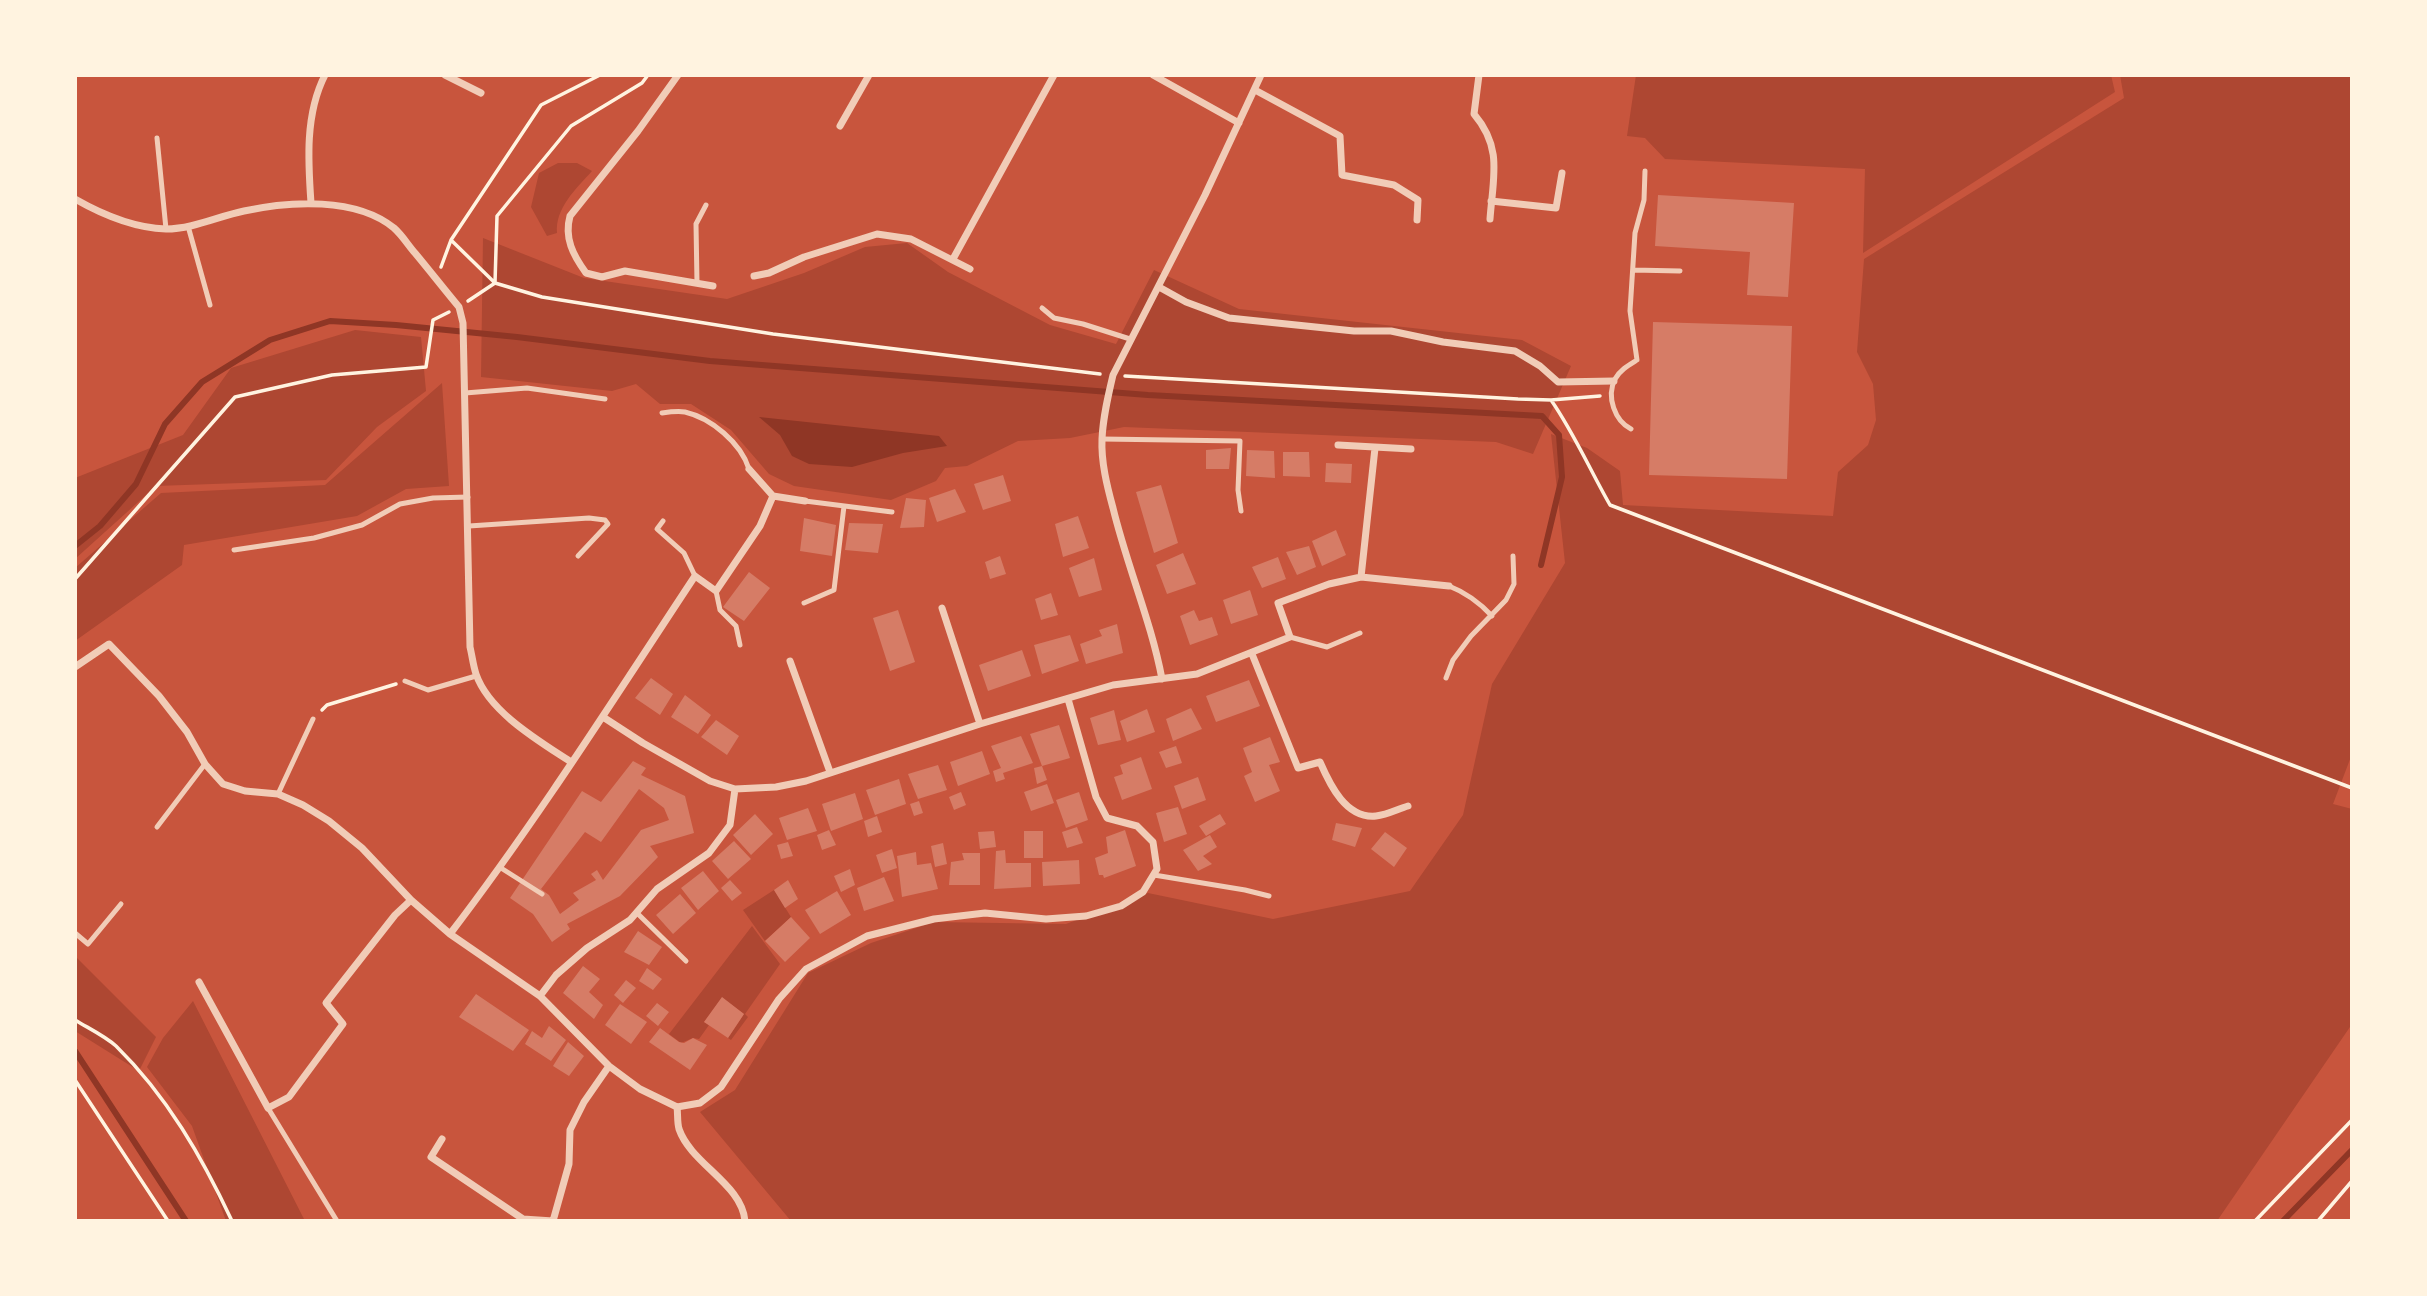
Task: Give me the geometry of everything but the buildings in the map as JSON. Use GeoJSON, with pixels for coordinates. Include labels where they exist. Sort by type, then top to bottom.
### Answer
{"type":"FeatureCollection","features":[{"type":"Feature","properties":{"kind":"street"},"geometry":{"type":"LineString","coordinates":[[311,203],[308,160],[311,121],[316,92],[325,75]]}},
{"type":"Feature","properties":{"kind":"street"},"geometry":{"type":"LineString","coordinates":[[444,75],[481,93]]}},
{"type":"Feature","properties":{"kind":"street"},"geometry":{"type":"LineString","coordinates":[[678,75],[638,131],[570,216],[566,231],[575,257],[586,273],[602,277],[625,271],[713,286]]}},
{"type":"Feature","properties":{"kind":"street"},"geometry":{"type":"LineString","coordinates":[[840,126],[869,75]]}},
{"type":"Feature","properties":{"kind":"street"},"geometry":{"type":"LineString","coordinates":[[953,259],[1054,75]]}},
{"type":"Feature","properties":{"kind":"street"},"geometry":{"type":"LineString","coordinates":[[1153,75],[1239,123]]}},
{"type":"Feature","properties":{"kind":"street"},"geometry":{"type":"LineString","coordinates":[[1163,679],[1107,484],[1102,439],[1107,401],[1112,379],[1130,339],[1159,288],[1261,75]]}},
{"type":"Feature","properties":{"kind":"street"},"geometry":{"type":"LineString","coordinates":[[1479,75],[1474,114],[1486,129],[1494,149],[1490,219]]}},
{"type":"Feature","properties":{"kind":"street"},"geometry":{"type":"LineString","coordinates":[[1255,90],[1340,136],[1342,175],[1394,185],[1418,201],[1417,220]]}},
{"type":"Feature","properties":{"kind":"street"},"geometry":{"type":"LineString","coordinates":[[1491,201],[1556,208],[1562,173]]}},
{"type":"Feature","properties":{"kind":"street"},"geometry":{"type":"LineString","coordinates":[[75,199],[126,222],[166,229],[188,226],[246,210],[311,203],[343,206],[371,214],[395,229],[459,307],[463,323],[470,647],[476,676],[501,710],[519,727],[571,762]]}},
{"type":"Feature","properties":{"kind":"street"},"geometry":{"type":"LineString","coordinates":[[754,276],[877,234],[911,239],[970,269]]}},
{"type":"Feature","properties":{"kind":"street"},"geometry":{"type":"LineString","coordinates":[[1159,288],[1186,302],[1229,318],[1354,331],[1391,331],[1443,342],[1515,351],[1540,366],[1558,382],[1614,381]]}},
{"type":"Feature","properties":{"kind":"street"},"geometry":{"type":"LineString","coordinates":[[1338,445],[1411,449]]}},
{"type":"Feature","properties":{"kind":"street"},"geometry":{"type":"LineString","coordinates":[[1361,577],[1375,448]]}},
{"type":"Feature","properties":{"kind":"street"},"geometry":{"type":"LineString","coordinates":[[749,469],[773,496],[805,501]]}},
{"type":"Feature","properties":{"kind":"street"},"geometry":{"type":"LineString","coordinates":[[450,934],[500,868],[695,576],[716,591],[760,526],[773,496]]}},
{"type":"Feature","properties":{"kind":"street"},"geometry":{"type":"LineString","coordinates":[[603,717],[710,781],[735,789],[776,788],[1113,685],[1197,674],[1290,637],[1278,603],[1329,584],[1361,577],[1449,586]]}},
{"type":"Feature","properties":{"kind":"street"},"geometry":{"type":"LineString","coordinates":[[942,608],[980,724]]}},
{"type":"Feature","properties":{"kind":"street"},"geometry":{"type":"LineString","coordinates":[[75,667],[109,644],[159,696],[180,723],[205,764],[223,784],[246,791],[278,794],[303,805],[337,827],[362,848],[411,900],[450,934],[540,996],[609,1066],[640,1089],[677,1107],[700,1103],[721,1087],[779,999],[806,969],[867,936],[934,919],[985,913],[1046,919],[1086,916],[1121,906],[1143,891],[1157,869],[1153,842],[1137,826],[1107,818],[1096,797],[1068,699]]}},
{"type":"Feature","properties":{"kind":"street"},"geometry":{"type":"LineString","coordinates":[[1251,654],[1298,768],[1321,762],[1333,791],[1353,810],[1375,816],[1408,806]]}},
{"type":"Feature","properties":{"kind":"street"},"geometry":{"type":"LineString","coordinates":[[790,661],[830,772]]}},
{"type":"Feature","properties":{"kind":"street"},"geometry":{"type":"LineString","coordinates":[[540,996],[556,975],[587,948],[630,920],[657,889],[709,853],[730,825],[735,789]]}},
{"type":"Feature","properties":{"kind":"street"},"geometry":{"type":"LineString","coordinates":[[199,982],[268,1108],[289,1097],[343,1024],[326,1003],[395,915],[411,900]]}},
{"type":"Feature","properties":{"kind":"street"},"geometry":{"type":"LineString","coordinates":[[442,1139],[431,1157],[523,1219],[553,1221],[569,1164],[570,1130],[584,1102],[609,1066]]}},
{"type":"Feature","properties":{"kind":"street"},"geometry":{"type":"LineString","coordinates":[[677,1107],[679,1128],[687,1144],[740,1203],[745,1221]]}},
{"type":"Feature","properties":{"kind":"lane"},"geometry":{"type":"LineString","coordinates":[[157,138],[166,229]]}},
{"type":"Feature","properties":{"kind":"lane"},"geometry":{"type":"LineString","coordinates":[[1631,429],[1621,424],[1614,410],[1612,394],[1614,381],[1622,370],[1637,360],[1630,311],[1635,233],[1644,200],[1645,171]]}},
{"type":"Feature","properties":{"kind":"lane"},"geometry":{"type":"LineString","coordinates":[[696,282],[696,224],[706,205]]}},
{"type":"Feature","properties":{"kind":"lane"},"geometry":{"type":"LineString","coordinates":[[188,226],[210,305]]}},
{"type":"Feature","properties":{"kind":"lane"},"geometry":{"type":"LineString","coordinates":[[1633,270],[1680,271]]}},
{"type":"Feature","properties":{"kind":"lane"},"geometry":{"type":"LineString","coordinates":[[1042,308],[1054,318],[1130,339]]}},
{"type":"Feature","properties":{"kind":"lane"},"geometry":{"type":"LineString","coordinates":[[465,393],[527,388],[605,399]]}},
{"type":"Feature","properties":{"kind":"lane"},"geometry":{"type":"LineString","coordinates":[[662,413],[682,411],[703,419],[726,435],[746,459],[749,469]]}},
{"type":"Feature","properties":{"kind":"lane"},"geometry":{"type":"LineString","coordinates":[[1102,439],[1240,441],[1238,490],[1241,511]]}},
{"type":"Feature","properties":{"kind":"lane"},"geometry":{"type":"LineString","coordinates":[[234,550],[314,538],[362,525],[400,504],[433,498],[468,497]]}},
{"type":"Feature","properties":{"kind":"lane"},"geometry":{"type":"LineString","coordinates":[[805,501],[892,512]]}},
{"type":"Feature","properties":{"kind":"lane"},"geometry":{"type":"LineString","coordinates":[[804,603],[834,590],[844,506]]}},
{"type":"Feature","properties":{"kind":"lane"},"geometry":{"type":"LineString","coordinates":[[469,526],[589,518],[605,520],[608,524],[605,530],[578,556]]}},
{"type":"Feature","properties":{"kind":"lane"},"geometry":{"type":"LineString","coordinates":[[663,521],[657,529],[684,553],[695,576]]}},
{"type":"Feature","properties":{"kind":"lane"},"geometry":{"type":"LineString","coordinates":[[1446,678],[1453,660],[1471,636],[1506,600],[1514,584],[1513,556]]}},
{"type":"Feature","properties":{"kind":"lane"},"geometry":{"type":"LineString","coordinates":[[1449,586],[1478,601],[1492,616]]}},
{"type":"Feature","properties":{"kind":"lane"},"geometry":{"type":"LineString","coordinates":[[716,591],[720,610],[736,626],[740,645]]}},
{"type":"Feature","properties":{"kind":"lane"},"geometry":{"type":"LineString","coordinates":[[1290,637],[1327,646],[1360,633]]}},
{"type":"Feature","properties":{"kind":"lane"},"geometry":{"type":"LineString","coordinates":[[405,681],[428,690],[476,676]]}},
{"type":"Feature","properties":{"kind":"lane"},"geometry":{"type":"LineString","coordinates":[[278,794],[313,719]]}},
{"type":"Feature","properties":{"kind":"lane"},"geometry":{"type":"LineString","coordinates":[[157,827],[205,764]]}},
{"type":"Feature","properties":{"kind":"lane"},"geometry":{"type":"LineString","coordinates":[[500,868],[542,894]]}},
{"type":"Feature","properties":{"kind":"lane"},"geometry":{"type":"LineString","coordinates":[[1154,874],[1245,890],[1269,897]]}},
{"type":"Feature","properties":{"kind":"lane"},"geometry":{"type":"LineString","coordinates":[[75,933],[88,944],[121,904]]}},
{"type":"Feature","properties":{"kind":"lane"},"geometry":{"type":"LineString","coordinates":[[636,913],[686,961]]}},
{"type":"Feature","properties":{"kind":"lane"},"geometry":{"type":"LineString","coordinates":[[268,1108],[338,1221]]}},
{"type":"Feature","properties":{"kind":"path"},"geometry":{"type":"LineString","coordinates":[[437,280],[451,240],[541,105],[600,75]]}},
{"type":"Feature","properties":{"kind":"path"},"geometry":{"type":"LineString","coordinates":[[495,283],[497,216],[571,126],[642,83],[648,75]]}},
{"type":"Feature","properties":{"kind":"path"},"geometry":{"type":"LineString","coordinates":[[451,240],[495,283],[542,297],[772,334],[1112,379],[1551,400],[1612,394]]}},
{"type":"Feature","properties":{"kind":"path"},"geometry":{"type":"LineString","coordinates":[[459,307],[495,283]]}},
{"type":"Feature","properties":{"kind":"path"},"geometry":{"type":"LineString","coordinates":[[75,579],[235,397],[332,375],[426,367],[433,320]]}},
{"type":"Feature","properties":{"kind":"path"},"geometry":{"type":"LineString","coordinates":[[1551,400],[1572,430],[1610,505],[2352,788]]}},
{"type":"Feature","properties":{"kind":"path"},"geometry":{"type":"LineString","coordinates":[[313,719],[327,705],[405,681]]}},
{"type":"Feature","properties":{"kind":"path"},"geometry":{"type":"LineString","coordinates":[[75,1020],[114,1045],[167,1106],[207,1168],[232,1221]]}},
{"type":"Feature","properties":{"kind":"path"},"geometry":{"type":"LineString","coordinates":[[75,1080],[169,1221]]}},
{"type":"Feature","properties":{"kind":"path"},"geometry":{"type":"LineString","coordinates":[[2255,1221],[2352,1120]]}},
{"type":"Feature","properties":{"kind":"path"},"geometry":{"type":"LineString","coordinates":[[2318,1221],[2352,1181]]}},
{"type":"Feature","properties":{"kind":"shaded area"},"geometry":{"type":"Polygon","coordinates":[[[1636,75],[2111,75],[2115,92],[1863,253],[1865,169],[1665,159],[1645,138],[1627,136],[1636,75]]]}},
{"type":"Feature","properties":{"kind":"shaded area"},"geometry":{"type":"Polygon","coordinates":[[[2120,75],[2352,75],[2352,754],[2333,804],[2352,809],[2352,1024],[2217,1221],[791,1221],[700,1112],[735,1090],[808,973],[871,943],[934,922],[1066,924],[1148,893],[1273,919],[1410,891],[1463,815],[1492,684],[1565,563],[1551,434],[1587,448],[1620,471],[1623,505],[1833,516],[1838,472],[1868,445],[1876,420],[1873,384],[1857,352],[1864,259],[2124,98],[2120,75]]]}},
{"type":"Feature","properties":{"kind":"shaded area"},"geometry":{"type":"Polygon","coordinates":[[[558,163],[577,163],[592,171],[563,207],[557,233],[547,236],[531,207],[539,173],[558,163]]]}},
{"type":"Feature","properties":{"kind":"shaded area"},"geometry":{"type":"Polygon","coordinates":[[[483,238],[584,278],[727,299],[804,273],[865,247],[907,243],[948,272],[1050,325],[1116,344],[1154,270],[1239,309],[1522,340],[1571,366],[1533,454],[1496,442],[1124,427],[1070,438],[1018,441],[967,466],[945,468],[936,481],[891,500],[794,486],[769,474],[731,430],[691,404],[660,404],[636,384],[612,391],[481,377],[483,238]]]}},
{"type":"Feature","properties":{"kind":"shaded area"},"geometry":{"type":"Polygon","coordinates":[[[355,330],[421,337],[426,391],[377,427],[326,480],[156,486],[75,559],[75,478],[183,435],[231,368],[355,330]]]}},
{"type":"Feature","properties":{"kind":"shaded area"},"geometry":{"type":"Polygon","coordinates":[[[442,383],[449,486],[406,489],[357,516],[184,545],[182,565],[75,641],[75,568],[161,493],[325,485],[442,383]]]}},
{"type":"Feature","properties":{"kind":"shaded area"},"geometry":{"type":"Polygon","coordinates":[[[759,417],[939,436],[947,446],[903,453],[852,467],[809,464],[792,456],[780,435],[759,417]]]}},
{"type":"Feature","properties":{"kind":"shaded area"},"geometry":{"type":"Polygon","coordinates":[[[774,890],[791,917],[765,941],[743,910],[774,890]]]}},
{"type":"Feature","properties":{"kind":"shaded area"},"geometry":{"type":"Polygon","coordinates":[[[752,926],[780,964],[745,1014],[748,1017],[731,1040],[728,1038],[744,1014],[722,998],[704,1022],[709,1025],[699,1039],[693,1038],[681,1043],[669,1034],[752,926]]]}},
{"type":"Feature","properties":{"kind":"shaded area"},"geometry":{"type":"Polygon","coordinates":[[[75,956],[156,1037],[139,1071],[75,1031],[75,956]]]}},
{"type":"Feature","properties":{"kind":"shaded area"},"geometry":{"type":"Polygon","coordinates":[[[193,1001],[305,1221],[226,1221],[192,1126],[147,1067],[163,1038],[193,1001]]]}},
{"type":"Feature","properties":{"kind":"waterway"},"geometry":{"type":"LineString","coordinates":[[75,546],[100,526],[136,484],[165,424],[202,382],[270,340],[330,321],[517,337],[710,361],[1148,395],[1542,416],[1559,435],[1562,477],[1541,565]]}},
{"type":"Feature","properties":{"kind":"waterway"},"geometry":{"type":"LineString","coordinates":[[75,1051],[186,1221]]}},
{"type":"Feature","properties":{"kind":"waterway"},"geometry":{"type":"LineString","coordinates":[[2283,1221],[2352,1150]]}}]}
